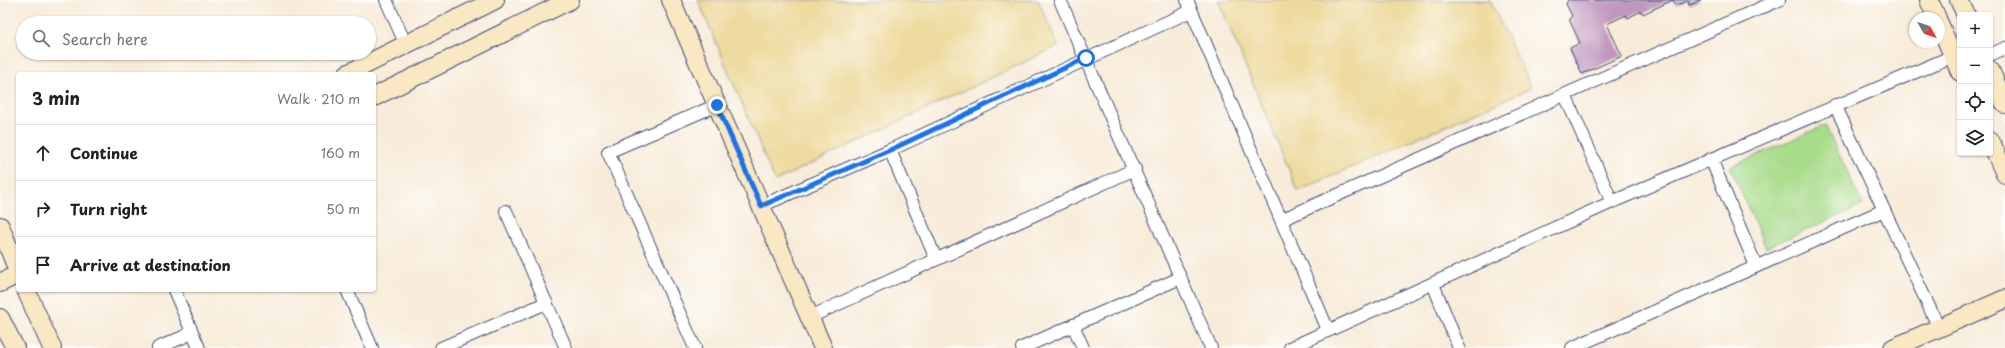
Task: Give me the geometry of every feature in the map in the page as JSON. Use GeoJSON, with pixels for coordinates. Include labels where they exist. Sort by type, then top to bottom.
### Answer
{"type":"FeatureCollection","features":[{"type":"Feature","properties":{"kind":"street"},"geometry":{"type":"LineString","coordinates":[[386,0],[406,45]]}},
{"type":"Feature","properties":{"kind":"street"},"geometry":{"type":"LineString","coordinates":[[376,60],[495,0]]}},
{"type":"Feature","properties":{"kind":"street"},"geometry":{"type":"LineString","coordinates":[[376,96],[570,0]]}},
{"type":"Feature","properties":{"kind":"street"},"geometry":{"type":"LineString","coordinates":[[671,0],[823,348]]}},
{"type":"Feature","properties":{"kind":"street"},"geometry":{"type":"LineString","coordinates":[[1060,0],[1135,169],[1210,348]]}},
{"type":"Feature","properties":{"kind":"street"},"geometry":{"type":"LineString","coordinates":[[1281,220],[1779,0]]}},
{"type":"Feature","properties":{"kind":"street"},"geometry":{"type":"LineString","coordinates":[[1929,0],[1934,12]]}},
{"type":"Feature","properties":{"kind":"street"},"geometry":{"type":"LineString","coordinates":[[1959,0],[1965,12]]}},
{"type":"Feature","properties":{"kind":"street"},"geometry":{"type":"LineString","coordinates":[[761,206],[890,150],[1086,58],[1189,5],[1328,330]]}},
{"type":"Feature","properties":{"kind":"street"},"geometry":{"type":"LineString","coordinates":[[1290,348],[1612,202],[1835,105],[1956,64],[1945,37]]}},
{"type":"Feature","properties":{"kind":"street"},"geometry":{"type":"LineString","coordinates":[[1993,54],[2005,48]]}},
{"type":"Feature","properties":{"kind":"street"},"geometry":{"type":"LineString","coordinates":[[351,72],[375,60]]}},
{"type":"Feature","properties":{"kind":"street"},"geometry":{"type":"LineString","coordinates":[[1993,81],[1999,103]]}},
{"type":"Feature","properties":{"kind":"street"},"geometry":{"type":"LineString","coordinates":[[1565,95],[1612,202]]}},
{"type":"Feature","properties":{"kind":"street"},"geometry":{"type":"LineString","coordinates":[[695,348],[608,152],[717,105]]}},
{"type":"Feature","properties":{"kind":"street"},"geometry":{"type":"LineString","coordinates":[[1835,105],[1939,328]]}},
{"type":"Feature","properties":{"kind":"street"},"geometry":{"type":"LineString","coordinates":[[1993,147],[2005,174]]}},
{"type":"Feature","properties":{"kind":"street"},"geometry":{"type":"LineString","coordinates":[[890,150],[936,259]]}},
{"type":"Feature","properties":{"kind":"street"},"geometry":{"type":"LineString","coordinates":[[1711,159],[1756,266]]}},
{"type":"Feature","properties":{"kind":"street"},"geometry":{"type":"LineString","coordinates":[[810,317],[1135,169]]}},
{"type":"Feature","properties":{"kind":"street"},"geometry":{"type":"LineString","coordinates":[[1572,348],[1884,210]]}},
{"type":"Feature","properties":{"kind":"street"},"geometry":{"type":"LineString","coordinates":[[506,211],[566,348]]}},
{"type":"Feature","properties":{"kind":"street"},"geometry":{"type":"LineString","coordinates":[[0,226],[8,242],[16,266]]}},
{"type":"Feature","properties":{"kind":"street"},"geometry":{"type":"LineString","coordinates":[[0,282],[16,273]]}},
{"type":"Feature","properties":{"kind":"street"},"geometry":{"type":"LineString","coordinates":[[1022,348],[1180,278]]}},
{"type":"Feature","properties":{"kind":"street"},"geometry":{"type":"LineString","coordinates":[[1432,284],[1459,348]]}},
{"type":"Feature","properties":{"kind":"street"},"geometry":{"type":"LineString","coordinates":[[27,292],[52,348]]}},
{"type":"Feature","properties":{"kind":"street"},"geometry":{"type":"LineString","coordinates":[[175,292],[199,348]]}},
{"type":"Feature","properties":{"kind":"street"},"geometry":{"type":"LineString","coordinates":[[348,292],[372,348]]}},
{"type":"Feature","properties":{"kind":"street"},"geometry":{"type":"LineString","coordinates":[[1893,348],[2005,299]]}},
{"type":"Feature","properties":{"kind":"street"},"geometry":{"type":"LineString","coordinates":[[441,348],[546,303]]}},
{"type":"Feature","properties":{"kind":"street"},"geometry":{"type":"LineString","coordinates":[[0,318],[15,348]]}},
{"type":"Feature","properties":{"kind":"street"},"geometry":{"type":"LineString","coordinates":[[1073,325],[1083,348]]}},
{"type":"Feature","properties":{"kind":"street"},"geometry":{"type":"LineString","coordinates":[[158,348],[192,333]]}},
{"type":"Feature","properties":{"kind":"green space"},"geometry":{"type":"Polygon","coordinates":[[[1825,125],[1863,205],[1766,248],[1730,167],[1825,125]]]}},
{"type":"Feature","properties":{"kind":"sand"},"geometry":{"type":"Polygon","coordinates":[[[698,0],[1038,0],[1058,46],[775,181],[698,0]]]}},
{"type":"Feature","properties":{"kind":"sand"},"geometry":{"type":"Polygon","coordinates":[[[1218,0],[1490,0],[1531,88],[1298,191],[1218,0]]]}},
{"type":"Feature","properties":{"kind":"building"},"geometry":{"type":"Polygon","coordinates":[[[1568,0],[1673,0],[1643,14],[1641,11],[1628,18],[1626,15],[1607,24],[1622,56],[1582,74],[1570,48],[1580,43],[1569,19],[1572,16],[1566,4],[1568,0]]]}},
{"type":"Feature","properties":{"kind":"building"},"geometry":{"type":"Polygon","coordinates":[[[1673,0],[1701,0],[1689,5],[1688,1],[1676,5],[1673,0]]]}},
{"type":"Feature","properties":{"kind":"route"},"geometry":{"type":"LineString","coordinates":[[717,105],[761,206],[890,150],[1086,58]]}}]}
